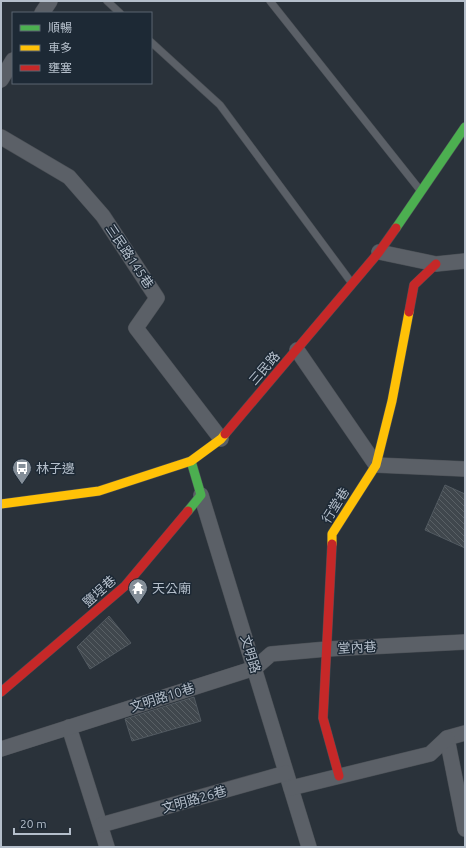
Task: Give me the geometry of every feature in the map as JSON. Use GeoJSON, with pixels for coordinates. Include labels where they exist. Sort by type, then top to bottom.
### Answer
{"type":"FeatureCollection","features":[{"type":"Feature","properties":{"kind":"street"},"geometry":{"type":"LineString","coordinates":[[43,12],[50,1]]}},
{"type":"Feature","properties":{"kind":"street"},"geometry":{"type":"LineString","coordinates":[[1,80],[12,62]]}},
{"type":"Feature","properties":{"kind":"street","name":"三民路"},"geometry":{"type":"LineString","coordinates":[[1,504],[99,491],[191,461],[221,439],[379,252],[465,126]]}},
{"type":"Feature","properties":{"kind":"street","name":"三民路145巷"},"geometry":{"type":"LineString","coordinates":[[1,137],[69,177],[103,216],[158,298],[136,328],[221,439]]}},
{"type":"Feature","properties":{"kind":"street"},"geometry":{"type":"LineString","coordinates":[[379,252],[436,264],[465,261]]}},
{"type":"Feature","properties":{"kind":"street","name":"行堂巷"},"geometry":{"type":"LineString","coordinates":[[339,776],[323,718],[332,534],[376,465],[392,401],[414,285],[436,264]]}},
{"type":"Feature","properties":{"kind":"street"},"geometry":{"type":"LineString","coordinates":[[297,350],[376,465],[465,469]]}},
{"type":"Feature","properties":{"kind":"street","name":"文明路"},"geometry":{"type":"LineString","coordinates":[[191,461],[309,847]]}},
{"type":"Feature","properties":{"kind":"street","name":"鹽埕巷"},"geometry":{"type":"LineString","coordinates":[[1,692],[125,586],[201,495]]}},
{"type":"Feature","properties":{"kind":"street","name":"堂內巷"},"geometry":{"type":"LineString","coordinates":[[255,668],[271,654],[327,649],[465,642]]}},
{"type":"Feature","properties":{"kind":"street","name":"文明路10巷"},"geometry":{"type":"LineString","coordinates":[[1,749],[255,668]]}},
{"type":"Feature","properties":{"kind":"street"},"geometry":{"type":"LineString","coordinates":[[69,727],[108,847]]}},
{"type":"Feature","properties":{"kind":"street"},"geometry":{"type":"LineString","coordinates":[[291,788],[430,754],[447,738],[465,733]]}},
{"type":"Feature","properties":{"kind":"street"},"geometry":{"type":"LineString","coordinates":[[447,738],[465,829]]}},
{"type":"Feature","properties":{"kind":"street","name":"文明路26巷"},"geometry":{"type":"LineString","coordinates":[[101,825],[286,773]]}},
{"type":"Feature","properties":{"kind":"lane"},"geometry":{"type":"LineString","coordinates":[[107,1],[119,12]]}},
{"type":"Feature","properties":{"kind":"lane"},"geometry":{"type":"LineString","coordinates":[[270,1],[421,192]]}},
{"type":"Feature","properties":{"kind":"lane"},"geometry":{"type":"LineString","coordinates":[[152,43],[220,105],[353,284]]}},
{"type":"Feature","properties":{"kind":"building"},"geometry":{"type":"Polygon","coordinates":[[[445,485],[465,494],[465,548],[425,530],[445,485]]]}},
{"type":"Feature","properties":{"kind":"building"},"geometry":{"type":"Polygon","coordinates":[[[109,616],[131,643],[90,669],[77,647],[109,616]]]}},
{"type":"Feature","properties":{"kind":"building"},"geometry":{"type":"Polygon","coordinates":[[[194,697],[201,721],[132,741],[125,719],[194,697]]]}},
{"type":"Feature","properties":{"kind":"traffic: fast"},"geometry":{"type":"LineString","coordinates":[[396,228],[465,127]]}},
{"type":"Feature","properties":{"kind":"traffic: fast"},"geometry":{"type":"LineString","coordinates":[[188,511],[201,495],[191,461]]}},
{"type":"Feature","properties":{"kind":"traffic: slow"},"geometry":{"type":"LineString","coordinates":[[332,544],[332,534],[376,465],[392,401],[409,312]]}},
{"type":"Feature","properties":{"kind":"traffic: slow"},"geometry":{"type":"LineString","coordinates":[[1,504],[99,491],[191,461],[221,439],[225,434]]}},
{"type":"Feature","properties":{"kind":"traffic: jam"},"geometry":{"type":"LineString","coordinates":[[225,434],[379,252],[396,228]]}},
{"type":"Feature","properties":{"kind":"traffic: jam"},"geometry":{"type":"LineString","coordinates":[[409,312],[414,285],[436,264]]}},
{"type":"Feature","properties":{"kind":"traffic: jam"},"geometry":{"type":"LineString","coordinates":[[1,692],[125,586],[188,511]]}},
{"type":"Feature","properties":{"kind":"traffic: jam"},"geometry":{"type":"LineString","coordinates":[[332,544],[323,718],[339,776]]}},
{"type":"Feature","properties":{"kind":"place","name":"林子邊"},"geometry":{"type":"Point","coordinates":[22,485]}},
{"type":"Feature","properties":{"kind":"place","name":"天公廟"},"geometry":{"type":"Point","coordinates":[138,605]}}]}
